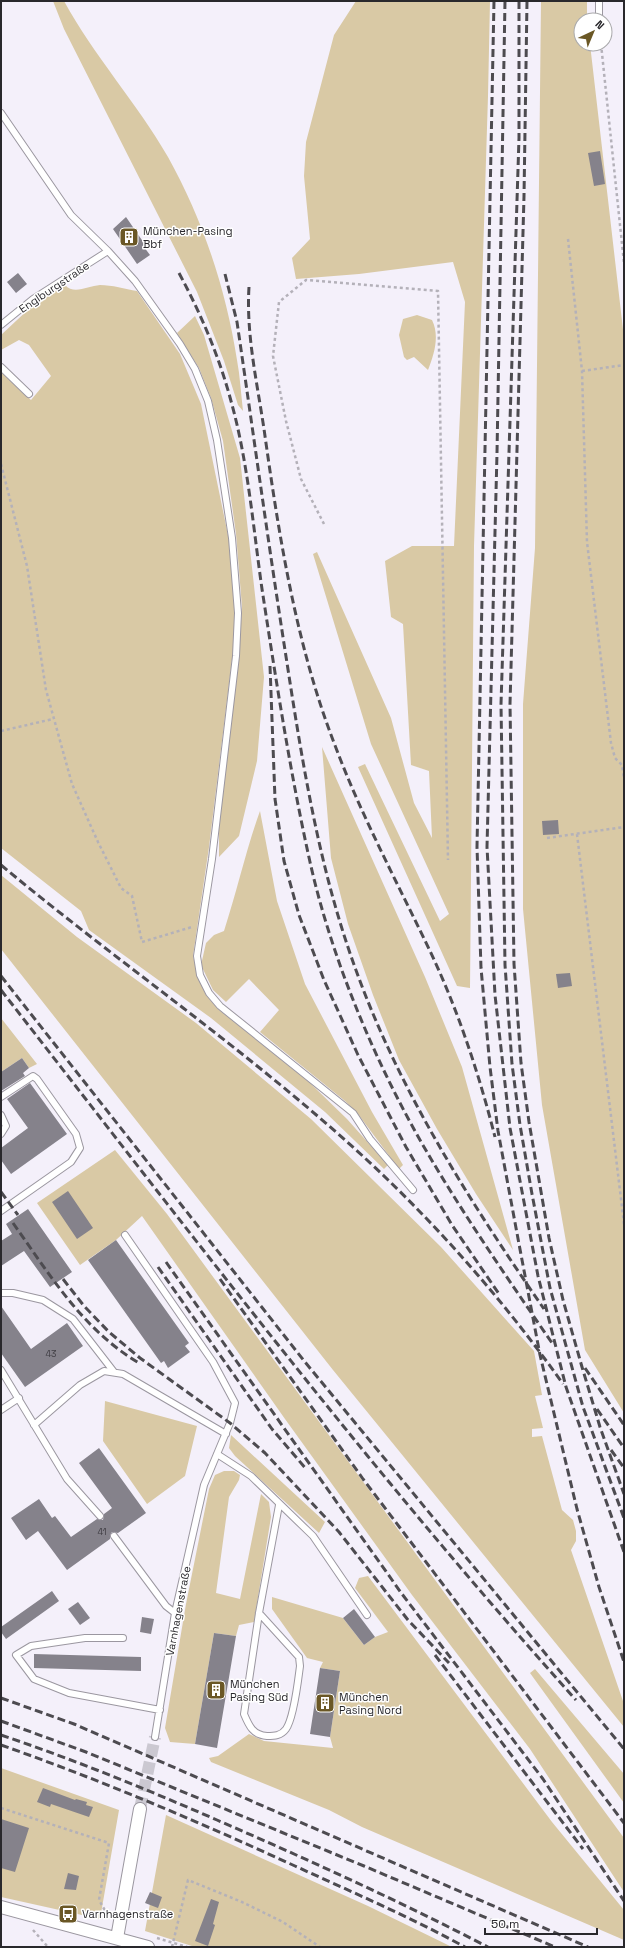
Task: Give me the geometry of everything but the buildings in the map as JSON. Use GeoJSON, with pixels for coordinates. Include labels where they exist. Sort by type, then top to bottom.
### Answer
{"type":"FeatureCollection","features":[{"type":"Feature","properties":{"kind":"street"},"geometry":{"type":"LineString","coordinates":[[118,1940],[140,1809]]}},
{"type":"Feature","properties":{"kind":"street"},"geometry":{"type":"LineString","coordinates":[[1,1907],[148,1947]]}},
{"type":"Feature","properties":{"kind":"lane"},"geometry":{"type":"LineString","coordinates":[[599,1],[599,12]]}},
{"type":"Feature","properties":{"kind":"lane"},"geometry":{"type":"LineString","coordinates":[[1,113],[71,215],[135,280],[180,344],[195,369],[208,401],[217,440],[232,538],[238,613],[236,656],[212,860],[197,956],[200,976],[209,993],[220,1006],[301,1070],[320,1088],[354,1113],[370,1139],[413,1190]]}},
{"type":"Feature","properties":{"kind":"lane","name":"Englburgstraße"},"geometry":{"type":"LineString","coordinates":[[1,325],[33,298],[108,251]]}},
{"type":"Feature","properties":{"kind":"lane"},"geometry":{"type":"LineString","coordinates":[[1,367],[29,394]]}},
{"type":"Feature","properties":{"kind":"lane"},"geometry":{"type":"LineString","coordinates":[[1,1097],[27,1078],[33,1076],[37,1079],[76,1134],[80,1148],[70,1162],[1,1211]]}},
{"type":"Feature","properties":{"kind":"lane"},"geometry":{"type":"LineString","coordinates":[[1,1115],[6,1126],[1,1134]]}},
{"type":"Feature","properties":{"kind":"lane","name":"Varnhagenstraße"},"geometry":{"type":"LineString","coordinates":[[125,1235],[213,1362],[235,1403],[226,1434],[204,1485],[175,1613],[155,1737]]}},
{"type":"Feature","properties":{"kind":"lane"},"geometry":{"type":"LineString","coordinates":[[1,1293],[13,1293],[43,1300],[73,1319],[114,1372]]}},
{"type":"Feature","properties":{"kind":"lane"},"geometry":{"type":"LineString","coordinates":[[1,1370],[67,1479],[100,1516]]}},
{"type":"Feature","properties":{"kind":"lane"},"geometry":{"type":"LineString","coordinates":[[34,1425],[80,1385],[104,1371],[124,1374],[226,1434]]}},
{"type":"Feature","properties":{"kind":"lane"},"geometry":{"type":"LineString","coordinates":[[1,1410],[19,1398]]}},
{"type":"Feature","properties":{"kind":"lane"},"geometry":{"type":"LineString","coordinates":[[218,1454],[251,1476],[279,1505],[313,1536],[367,1615]]}},
{"type":"Feature","properties":{"kind":"lane"},"geometry":{"type":"LineString","coordinates":[[259,1613],[299,1657],[300,1666],[290,1721],[286,1730],[276,1736],[262,1736],[251,1730],[244,1714],[259,1613],[279,1505]]}},
{"type":"Feature","properties":{"kind":"lane"},"geometry":{"type":"LineString","coordinates":[[114,1536],[166,1606],[175,1613]]}},
{"type":"Feature","properties":{"kind":"lane"},"geometry":{"type":"LineString","coordinates":[[123,1638],[85,1638],[31,1646],[16,1655],[34,1679],[69,1693],[160,1710]]}},
{"type":"Feature","properties":{"kind":"path"},"geometry":{"type":"LineString","coordinates":[[602,52],[624,263]]}},
{"type":"Feature","properties":{"kind":"path"},"geometry":{"type":"LineString","coordinates":[[568,239],[582,371],[587,542],[611,743],[616,758],[622,765],[624,778]]}},
{"type":"Feature","properties":{"kind":"path"},"geometry":{"type":"LineString","coordinates":[[324,524],[301,479],[286,421],[273,356],[279,302],[306,280],[438,291],[448,860]]}},
{"type":"Feature","properties":{"kind":"path"},"geometry":{"type":"LineString","coordinates":[[582,371],[624,365]]}},
{"type":"Feature","properties":{"kind":"path"},"geometry":{"type":"LineString","coordinates":[[1,464],[27,566],[46,690],[72,784],[121,888],[132,896],[142,942],[201,924]]}},
{"type":"Feature","properties":{"kind":"path"},"geometry":{"type":"LineString","coordinates":[[1,731],[53,719]]}},
{"type":"Feature","properties":{"kind":"path"},"geometry":{"type":"LineString","coordinates":[[547,838],[624,827]]}},
{"type":"Feature","properties":{"kind":"path"},"geometry":{"type":"LineString","coordinates":[[577,834],[624,1224]]}},
{"type":"Feature","properties":{"kind":"path"},"geometry":{"type":"LineString","coordinates":[[1,1808],[109,1843],[99,1900],[110,1919],[118,1940]]}},
{"type":"Feature","properties":{"kind":"path"},"geometry":{"type":"LineString","coordinates":[[172,1947],[188,1880],[242,1902],[283,1922],[320,1947]]}},
{"type":"Feature","properties":{"kind":"shaded area"},"geometry":{"type":"Polygon","coordinates":[[[53,1],[64,1],[89,41],[156,137],[181,181],[202,230],[220,281],[238,366],[243,411],[238,405],[224,361],[197,292],[64,29],[53,1]]]}},
{"type":"Feature","properties":{"kind":"shaded area"},"geometry":{"type":"Polygon","coordinates":[[[356,1],[490,1],[474,546],[470,988],[457,986],[358,767],[365,764],[440,921],[449,914],[371,744],[313,554],[317,552],[391,718],[414,803],[432,838],[429,771],[411,765],[403,624],[391,617],[385,561],[412,546],[454,546],[465,302],[453,262],[359,274],[296,279],[292,258],[310,239],[304,176],[306,142],[334,35],[356,1]]]}},
{"type":"Feature","properties":{"kind":"shaded area"},"geometry":{"type":"Polygon","coordinates":[[[541,1],[587,1],[587,12],[573,12],[573,52],[591,52],[624,338],[624,1413],[585,1350],[542,1105],[523,909],[523,704],[535,548],[541,1]]]}},
{"type":"Feature","properties":{"kind":"shaded area"},"geometry":{"type":"Polygon","coordinates":[[[65,285],[69,288],[77,290],[100,285],[114,286],[137,291],[180,354],[201,404],[229,540],[236,611],[234,643],[209,847],[193,956],[198,977],[206,995],[218,1009],[310,1083],[347,1119],[388,1165],[384,1169],[325,1112],[211,1018],[89,930],[81,911],[1,848],[1,372],[31,400],[51,376],[29,345],[19,340],[1,350],[1,335],[32,306],[65,285]]]}},
{"type":"Feature","properties":{"kind":"shaded area"},"geometry":{"type":"Polygon","coordinates":[[[417,315],[432,320],[436,332],[435,345],[428,370],[414,357],[407,360],[404,357],[399,335],[403,319],[417,315]]]}},
{"type":"Feature","properties":{"kind":"shaded area"},"geometry":{"type":"Polygon","coordinates":[[[195,316],[204,335],[240,458],[264,677],[257,761],[239,836],[219,857],[219,828],[239,655],[242,607],[236,534],[223,441],[211,398],[199,368],[177,333],[195,316]]]}},
{"type":"Feature","properties":{"kind":"shaded area"},"geometry":{"type":"Polygon","coordinates":[[[322,747],[425,977],[462,1067],[513,1250],[476,1194],[437,1129],[399,1060],[373,995],[348,924],[331,858],[322,747]]]}},
{"type":"Feature","properties":{"kind":"shaded area"},"geometry":{"type":"Polygon","coordinates":[[[260,811],[277,901],[305,984],[372,1112],[403,1165],[399,1169],[358,1114],[345,1101],[260,1032],[279,1010],[249,979],[226,1002],[213,990],[201,965],[206,943],[214,935],[224,931],[260,811]]]}},
{"type":"Feature","properties":{"kind":"shaded area"},"geometry":{"type":"Polygon","coordinates":[[[1,875],[77,937],[196,1023],[311,1119],[441,1247],[534,1351],[542,1395],[535,1396],[543,1428],[532,1429],[532,1437],[542,1436],[562,1510],[573,1520],[576,1531],[576,1541],[571,1550],[624,1704],[624,1727],[333,1370],[1,949],[1,875]]]}},
{"type":"Feature","properties":{"kind":"shaded area"},"geometry":{"type":"Polygon","coordinates":[[[1,1018],[37,1064],[29,1068],[22,1058],[1,1072],[1,1018]]]}},
{"type":"Feature","properties":{"kind":"shaded area"},"geometry":{"type":"Polygon","coordinates":[[[115,1150],[167,1214],[624,1838],[624,1892],[530,1749],[412,1595],[285,1419],[142,1216],[116,1240],[80,1265],[37,1203],[115,1150]]]}},
{"type":"Feature","properties":{"kind":"shaded area"},"geometry":{"type":"Polygon","coordinates":[[[105,1401],[197,1426],[185,1476],[147,1504],[103,1441],[105,1401]]]}},
{"type":"Feature","properties":{"kind":"shaded area"},"geometry":{"type":"Polygon","coordinates":[[[231,1435],[325,1522],[319,1533],[235,1456],[229,1448],[231,1435]]]}},
{"type":"Feature","properties":{"kind":"shaded area"},"geometry":{"type":"Polygon","coordinates":[[[224,1471],[234,1471],[240,1475],[239,1480],[229,1497],[216,1593],[240,1599],[261,1494],[269,1502],[271,1517],[254,1622],[239,1625],[236,1636],[214,1633],[195,1744],[170,1742],[165,1728],[186,1604],[209,1489],[215,1475],[224,1471]]]}},
{"type":"Feature","properties":{"kind":"shaded area"},"geometry":{"type":"Polygon","coordinates":[[[368,1576],[552,1822],[624,1910],[624,1940],[362,1827],[329,1810],[211,1762],[209,1758],[218,1756],[249,1734],[264,1741],[333,1748],[330,1737],[340,1671],[320,1668],[323,1662],[307,1658],[272,1609],[272,1597],[343,1618],[364,1645],[375,1637],[388,1632],[355,1588],[359,1578],[368,1576]]]}},
{"type":"Feature","properties":{"kind":"shaded area"},"geometry":{"type":"Polygon","coordinates":[[[535,1669],[624,1774],[624,1803],[530,1673],[535,1669]]]}},
{"type":"Feature","properties":{"kind":"shaded area"},"geometry":{"type":"Polygon","coordinates":[[[1,1768],[119,1810],[100,1919],[1,1897],[1,1768]]]}},
{"type":"Feature","properties":{"kind":"shaded area"},"geometry":{"type":"Polygon","coordinates":[[[166,1815],[368,1906],[452,1947],[195,1947],[145,1931],[166,1815]]]}},
{"type":"Feature","properties":{"kind":"tunnel"},"geometry":{"type":"LineString","coordinates":[[140,1809],[155,1737]]}},
{"type":"Feature","properties":{"kind":"railway"},"geometry":{"type":"LineString","coordinates":[[494,1],[477,847],[481,968],[490,1067],[498,1131],[540,1355],[577,1509],[599,1587],[624,1662]]}},
{"type":"Feature","properties":{"kind":"railway"},"geometry":{"type":"LineString","coordinates":[[505,1],[497,453],[487,847],[495,995],[510,1128],[538,1276],[566,1387],[624,1552]]}},
{"type":"Feature","properties":{"kind":"railway"},"geometry":{"type":"LineString","coordinates":[[519,1],[519,138],[501,704],[505,965],[512,1064],[520,1125],[550,1288],[583,1407],[624,1518]]}},
{"type":"Feature","properties":{"kind":"railway"},"geometry":{"type":"LineString","coordinates":[[527,1],[524,196],[510,704],[514,964],[521,1063],[529,1122],[549,1238],[563,1300],[582,1367],[600,1427],[624,1494]]}},
{"type":"Feature","properties":{"kind":"railway"},"geometry":{"type":"LineString","coordinates":[[179,273],[195,304],[215,352],[237,424],[250,494],[267,623],[296,794],[310,862],[329,933],[341,969],[386,1074],[402,1108],[420,1140],[467,1217],[552,1343]]}},
{"type":"Feature","properties":{"kind":"railway"},"geometry":{"type":"LineString","coordinates":[[225,274],[237,322],[291,689],[304,767],[320,845],[340,921],[352,959],[370,1006],[412,1097],[461,1183],[544,1309]]}},
{"type":"Feature","properties":{"kind":"railway"},"geometry":{"type":"LineString","coordinates":[[249,287],[249,322],[255,376],[276,510],[291,590],[310,670],[322,709],[346,774],[450,996],[475,1066],[495,1137]]}},
{"type":"Feature","properties":{"kind":"railway"},"geometry":{"type":"LineString","coordinates":[[270,666],[275,799],[284,861],[299,915],[324,980],[358,1055],[406,1147],[452,1225],[499,1294]]}},
{"type":"Feature","properties":{"kind":"railway"},"geometry":{"type":"LineString","coordinates":[[1,865],[261,1069],[345,1140],[404,1196],[461,1256],[514,1318],[563,1384]]}},
{"type":"Feature","properties":{"kind":"railway"},"geometry":{"type":"LineString","coordinates":[[1,976],[305,1362],[624,1749]]}},
{"type":"Feature","properties":{"kind":"railway"},"geometry":{"type":"LineString","coordinates":[[1,990],[211,1260],[354,1439],[426,1527],[576,1700]]}},
{"type":"Feature","properties":{"kind":"railway"},"geometry":{"type":"LineString","coordinates":[[1,1192],[18,1215]]}},
{"type":"Feature","properties":{"kind":"railway"},"geometry":{"type":"LineString","coordinates":[[13,1223],[54,1281],[84,1318],[119,1350],[139,1363]]}},
{"type":"Feature","properties":{"kind":"railway"},"geometry":{"type":"LineString","coordinates":[[166,1262],[402,1594],[543,1779],[624,1901]]}},
{"type":"Feature","properties":{"kind":"railway"},"geometry":{"type":"LineString","coordinates":[[158,1267],[272,1429],[307,1470]]}},
{"type":"Feature","properties":{"kind":"railway"},"geometry":{"type":"LineString","coordinates":[[63,1279],[84,1306],[109,1332],[140,1358],[230,1423],[265,1453],[339,1532],[408,1620],[449,1663]]}},
{"type":"Feature","properties":{"kind":"railway"},"geometry":{"type":"LineString","coordinates":[[220,1279],[363,1479],[624,1823]]}},
{"type":"Feature","properties":{"kind":"railway"},"geometry":{"type":"LineString","coordinates":[[585,1368],[624,1425]]}},
{"type":"Feature","properties":{"kind":"railway"},"geometry":{"type":"LineString","coordinates":[[597,1409],[624,1448]]}},
{"type":"Feature","properties":{"kind":"railway"},"geometry":{"type":"LineString","coordinates":[[611,1450],[624,1468]]}},
{"type":"Feature","properties":{"kind":"railway"},"geometry":{"type":"LineString","coordinates":[[435,1655],[583,1849]]}},
{"type":"Feature","properties":{"kind":"railway"},"geometry":{"type":"LineString","coordinates":[[1,1698],[74,1724],[588,1947]]}},
{"type":"Feature","properties":{"kind":"railway"},"geometry":{"type":"LineString","coordinates":[[1,1721],[86,1752],[364,1866],[555,1947]]}},
{"type":"Feature","properties":{"kind":"railway"},"geometry":{"type":"LineString","coordinates":[[1,1735],[110,1775],[286,1850],[421,1913],[488,1947]]}},
{"type":"Feature","properties":{"kind":"railway"},"geometry":{"type":"LineString","coordinates":[[1,1745],[113,1787],[223,1833],[381,1905],[465,1947]]}},
{"type":"Feature","properties":{"kind":"place","name":"München-Pasing Bbf"},"geometry":{"type":"Point","coordinates":[129,237]}},
{"type":"Feature","properties":{"kind":"place","name":"München Pasing Süd"},"geometry":{"type":"Point","coordinates":[216,1690]}},
{"type":"Feature","properties":{"kind":"place","name":"München Pasing Nord"},"geometry":{"type":"Point","coordinates":[325,1703]}},
{"type":"Feature","properties":{"kind":"place","name":"Varnhagenstraße"},"geometry":{"type":"Point","coordinates":[68,1914]}}]}
